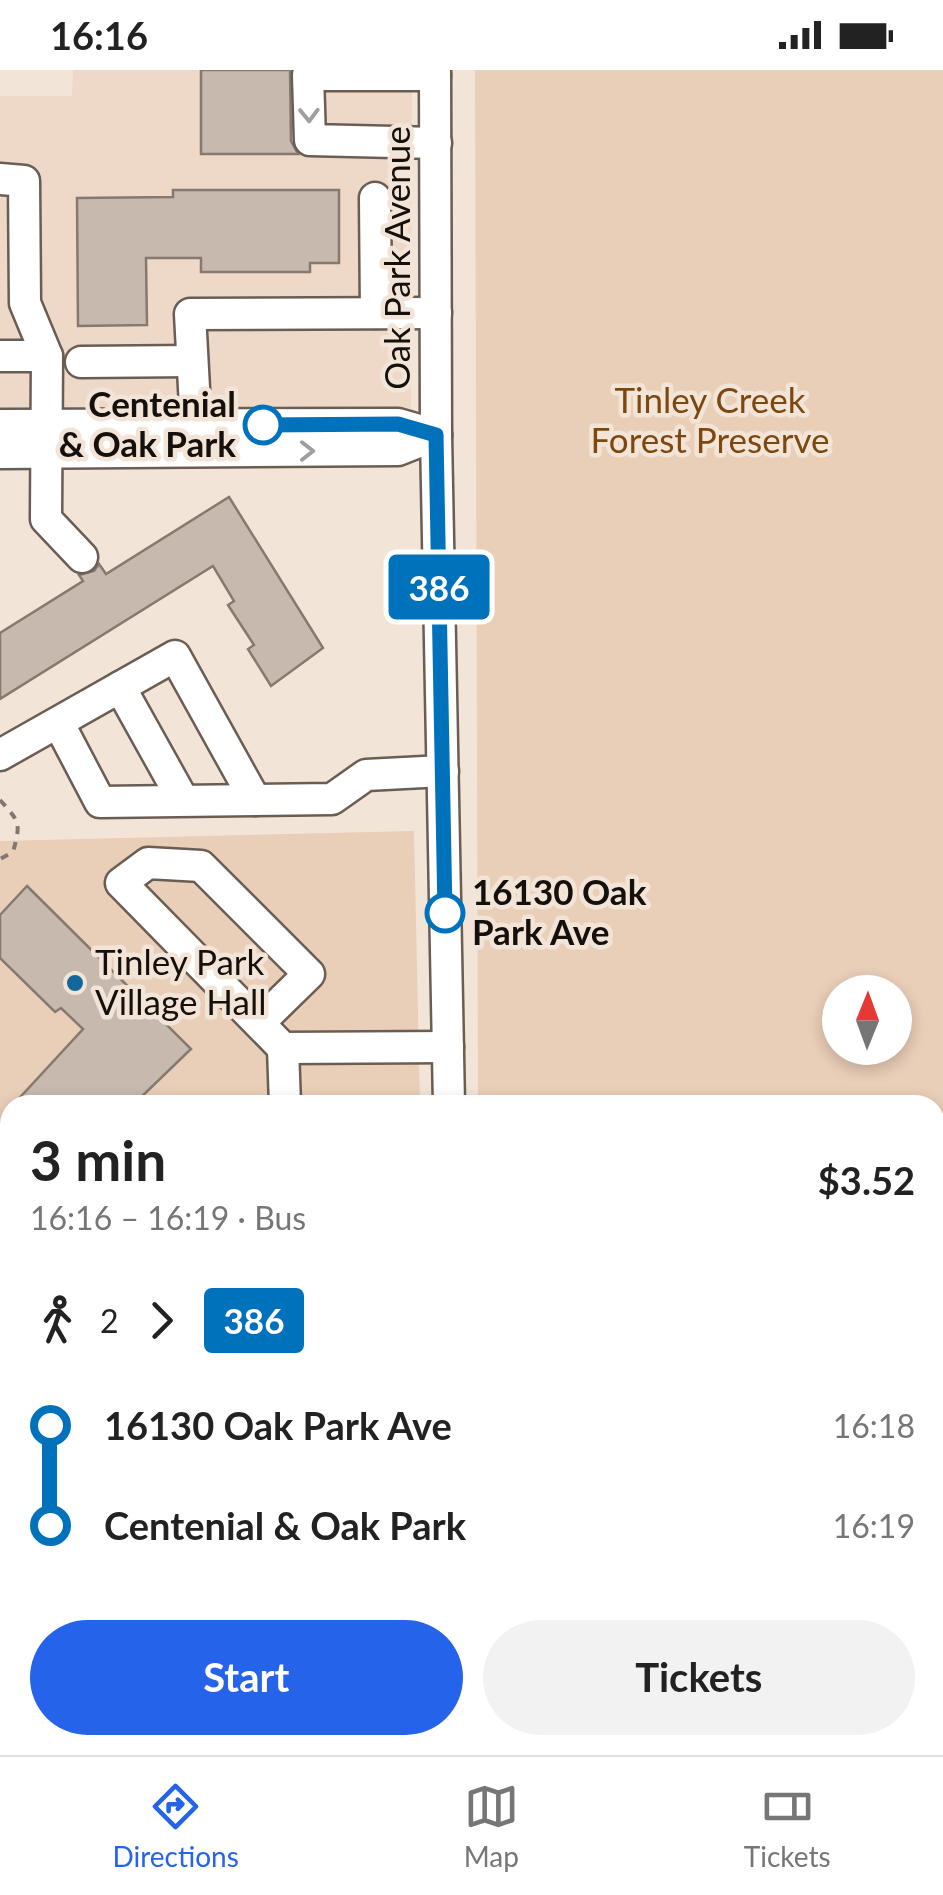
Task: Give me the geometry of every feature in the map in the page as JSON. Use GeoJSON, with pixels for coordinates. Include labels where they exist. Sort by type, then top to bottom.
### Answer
{"type":"FeatureCollection","features":[{"type":"Feature","properties":{"kind":"street","name":"Oak Park Avenue"},"geometry":{"type":"LineString","coordinates":[[435,72],[436,435],[450,1095]]}},
{"type":"Feature","properties":{"kind":"street"},"geometry":{"type":"LineString","coordinates":[[435,72],[308,74],[310,140],[436,143]]}},
{"type":"Feature","properties":{"kind":"street"},"geometry":{"type":"LineString","coordinates":[[0,179],[24,180],[12,303],[47,356],[46,519],[82,557]]}},
{"type":"Feature","properties":{"kind":"street"},"geometry":{"type":"LineString","coordinates":[[376,198],[376,313]]}},
{"type":"Feature","properties":{"kind":"street"},"geometry":{"type":"LineString","coordinates":[[196,439],[190,314],[436,313]]}},
{"type":"Feature","properties":{"kind":"street"},"geometry":{"type":"LineString","coordinates":[[0,356],[47,356]]}},
{"type":"Feature","properties":{"kind":"street"},"geometry":{"type":"LineString","coordinates":[[81,362],[192,361]]}},
{"type":"Feature","properties":{"kind":"street"},"geometry":{"type":"LineString","coordinates":[[0,426],[47,439],[196,439],[398,424],[436,435]]}},
{"type":"Feature","properties":{"kind":"street"},"geometry":{"type":"LineString","coordinates":[[0,453],[47,439]]}},
{"type":"Feature","properties":{"kind":"street"},"geometry":{"type":"LineString","coordinates":[[0,755],[175,656],[255,800]]}},
{"type":"Feature","properties":{"kind":"street"},"geometry":{"type":"LineString","coordinates":[[120,688],[183,800]]}},
{"type":"Feature","properties":{"kind":"street"},"geometry":{"type":"LineString","coordinates":[[59,724],[100,802],[332,800],[366,775],[443,771]]}},
{"type":"Feature","properties":{"kind":"street"},"geometry":{"type":"LineString","coordinates":[[259,1022],[309,974],[201,866],[148,863],[121,883],[283,1048],[285,1095]]}},
{"type":"Feature","properties":{"kind":"street"},"geometry":{"type":"LineString","coordinates":[[283,1048],[448,1046]]}},
{"type":"Feature","properties":{"kind":"path"},"geometry":{"type":"LineString","coordinates":[[0,800],[17,819],[20,829],[13,852],[0,859]]}},
{"type":"Feature","properties":{"kind":"shaded area"},"geometry":{"type":"Polygon","coordinates":[[[73,70],[412,70],[411,409],[0,407],[0,96],[72,96],[73,70]]]}},
{"type":"Feature","properties":{"kind":"green space","name":"Tinley Creek Forest Preserve"},"geometry":{"type":"Polygon","coordinates":[[[475,70],[943,70],[943,1095],[478,1095],[475,70]]]}},
{"type":"Feature","properties":{"kind":"green space"},"geometry":{"type":"Polygon","coordinates":[[[414,831],[420,1095],[0,1095],[0,841],[414,831]]]}},
{"type":"Feature","properties":{"kind":"building"},"geometry":{"type":"Polygon","coordinates":[[[201,70],[290,70],[291,141],[298,154],[201,154],[201,70]]]}},
{"type":"Feature","properties":{"kind":"building"},"geometry":{"type":"Polygon","coordinates":[[[173,190],[339,190],[339,263],[310,263],[310,272],[201,272],[201,258],[146,258],[147,325],[78,326],[77,198],[173,197],[173,190]]]}},
{"type":"Feature","properties":{"kind":"building"},"geometry":{"type":"Polygon","coordinates":[[[229,497],[323,648],[271,686],[248,649],[254,645],[228,605],[234,601],[213,566],[0,699],[0,633],[83,581],[79,575],[94,571],[99,564],[106,574],[229,497]]]}},
{"type":"Feature","properties":{"kind":"building","name":"Tinley Park Village Hall"},"geometry":{"type":"Polygon","coordinates":[[[27,886],[191,1049],[143,1095],[22,1095],[83,1029],[61,1008],[55,1012],[0,958],[0,915],[27,886]]]}},
{"type":"Feature","properties":{"kind":"bus line","name":"386"},"geometry":{"type":"LineString","coordinates":[[263,425],[398,424],[436,435],[445,913]]}},
{"type":"Feature","properties":{"kind":"place","name":"Centenial & Oak Park"},"geometry":{"type":"Point","coordinates":[263,425]}},
{"type":"Feature","properties":{"kind":"place","name":"16130 Oak Park Ave"},"geometry":{"type":"Point","coordinates":[445,913]}},
{"type":"Feature","properties":{"kind":"place","name":"Tinley Park Village Hall"},"geometry":{"type":"Point","coordinates":[75,983]}}]}
